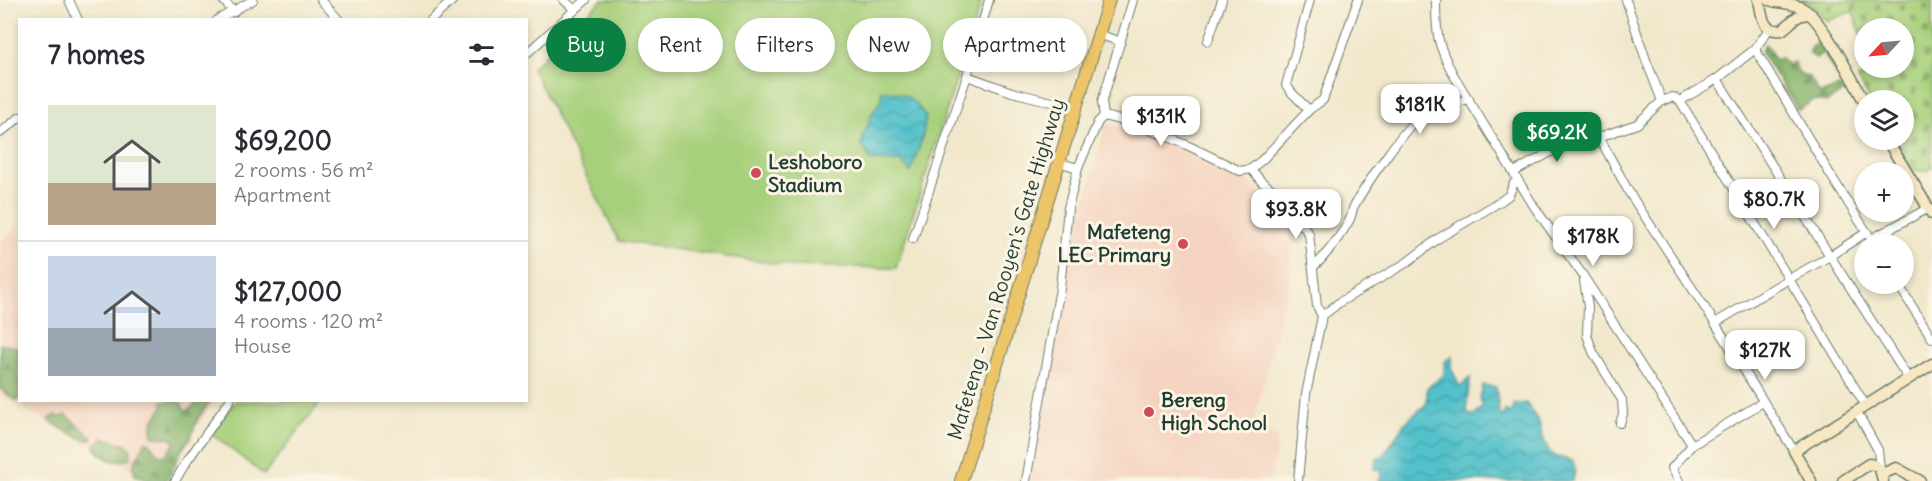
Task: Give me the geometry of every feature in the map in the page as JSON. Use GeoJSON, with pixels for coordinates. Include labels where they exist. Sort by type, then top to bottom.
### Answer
{"type":"FeatureCollection","features":[{"type":"Feature","properties":{"kind":"main road","name":"Mafeteng - Van Rooyen's Gate Highway"},"geometry":{"type":"LineString","coordinates":[[961,481],[1109,0]]}},
{"type":"Feature","properties":{"kind":"street"},"geometry":{"type":"LineString","coordinates":[[69,0],[77,18]]}},
{"type":"Feature","properties":{"kind":"street"},"geometry":{"type":"LineString","coordinates":[[223,0],[234,12]]}},
{"type":"Feature","properties":{"kind":"street"},"geometry":{"type":"LineString","coordinates":[[221,18],[253,0]]}},
{"type":"Feature","properties":{"kind":"street"},"geometry":{"type":"LineString","coordinates":[[321,0],[337,18]]}},
{"type":"Feature","properties":{"kind":"street"},"geometry":{"type":"LineString","coordinates":[[433,18],[453,0]]}},
{"type":"Feature","properties":{"kind":"street"},"geometry":{"type":"LineString","coordinates":[[564,0],[575,10]]}},
{"type":"Feature","properties":{"kind":"street"},"geometry":{"type":"LineString","coordinates":[[528,52],[586,0]]}},
{"type":"Feature","properties":{"kind":"street"},"geometry":{"type":"LineString","coordinates":[[913,239],[967,76],[989,0]]}},
{"type":"Feature","properties":{"kind":"street"},"geometry":{"type":"LineString","coordinates":[[1104,116],[1102,102],[1133,0]]}},
{"type":"Feature","properties":{"kind":"street"},"geometry":{"type":"LineString","coordinates":[[1208,41],[1222,0]]}},
{"type":"Feature","properties":{"kind":"street"},"geometry":{"type":"LineString","coordinates":[[1309,110],[1286,84],[1310,0]]}},
{"type":"Feature","properties":{"kind":"street"},"geometry":{"type":"LineString","coordinates":[[1104,116],[1133,123],[1173,138],[1240,171],[1251,169],[1309,110],[1323,100],[1358,0]]}},
{"type":"Feature","properties":{"kind":"street"},"geometry":{"type":"LineString","coordinates":[[1436,0],[1436,34],[1441,52],[1518,181],[1582,274],[1692,445]]}},
{"type":"Feature","properties":{"kind":"street"},"geometry":{"type":"LineString","coordinates":[[1626,0],[1662,101]]}},
{"type":"Feature","properties":{"kind":"street"},"geometry":{"type":"LineString","coordinates":[[1759,0],[1763,21],[1769,29],[1782,30],[1790,21],[1803,14],[1810,14]]}},
{"type":"Feature","properties":{"kind":"street"},"geometry":{"type":"LineString","coordinates":[[1762,14],[1765,6],[1771,1],[1804,8],[1825,33],[1858,90]]}},
{"type":"Feature","properties":{"kind":"street"},"geometry":{"type":"LineString","coordinates":[[1786,5],[1790,12],[1790,21]]}},
{"type":"Feature","properties":{"kind":"street"},"geometry":{"type":"LineString","coordinates":[[1680,101],[1717,79],[1755,49],[1769,29]]}},
{"type":"Feature","properties":{"kind":"street"},"geometry":{"type":"LineString","coordinates":[[1098,34],[1121,42]]}},
{"type":"Feature","properties":{"kind":"street"},"geometry":{"type":"LineString","coordinates":[[1755,49],[1868,234]]}},
{"type":"Feature","properties":{"kind":"street"},"geometry":{"type":"LineString","coordinates":[[967,76],[1012,92],[1076,108]]}},
{"type":"Feature","properties":{"kind":"street"},"geometry":{"type":"LineString","coordinates":[[1717,79],[1908,378]]}},
{"type":"Feature","properties":{"kind":"street"},"geometry":{"type":"LineString","coordinates":[[1514,172],[1588,134],[1599,138],[1637,124],[1662,101],[1673,97],[1680,101],[1789,279],[1861,409],[1878,450],[1882,475]]}},
{"type":"Feature","properties":{"kind":"street"},"geometry":{"type":"LineString","coordinates":[[1313,267],[1350,218],[1353,208],[1402,136],[1418,117],[1433,109],[1469,99]]}},
{"type":"Feature","properties":{"kind":"street"},"geometry":{"type":"LineString","coordinates":[[1026,481],[1060,288],[1068,208],[1078,168],[1098,122],[1104,116]]}},
{"type":"Feature","properties":{"kind":"street"},"geometry":{"type":"LineString","coordinates":[[1,130],[18,118]]}},
{"type":"Feature","properties":{"kind":"street"},"geometry":{"type":"LineString","coordinates":[[1599,138],[1630,194],[1714,323],[1811,481]]}},
{"type":"Feature","properties":{"kind":"street"},"geometry":{"type":"LineString","coordinates":[[1882,234],[1930,212],[1893,150]]}},
{"type":"Feature","properties":{"kind":"street"},"geometry":{"type":"LineString","coordinates":[[1058,162],[1078,168]]}},
{"type":"Feature","properties":{"kind":"street"},"geometry":{"type":"LineString","coordinates":[[1251,169],[1261,181],[1280,196],[1287,209],[1309,234],[1317,306],[1322,316],[1306,394],[1298,481]]}},
{"type":"Feature","properties":{"kind":"street"},"geometry":{"type":"LineString","coordinates":[[1322,316],[1340,302],[1406,263],[1438,238],[1501,201],[1509,195],[1514,183],[1518,181]]}},
{"type":"Feature","properties":{"kind":"street"},"geometry":{"type":"LineString","coordinates":[[1714,323],[1830,256],[1854,246]]}},
{"type":"Feature","properties":{"kind":"street"},"geometry":{"type":"LineString","coordinates":[[1582,274],[1588,296],[1587,334],[1593,352],[1622,400],[1623,414],[1620,423]]}},
{"type":"Feature","properties":{"kind":"street"},"geometry":{"type":"LineString","coordinates":[[1904,294],[1932,338]]}},
{"type":"Feature","properties":{"kind":"street"},"geometry":{"type":"LineString","coordinates":[[1794,451],[1932,364]]}},
{"type":"Feature","properties":{"kind":"street"},"geometry":{"type":"LineString","coordinates":[[175,481],[229,402]]}},
{"type":"Feature","properties":{"kind":"street"},"geometry":{"type":"LineString","coordinates":[[1679,481],[1672,468],[1692,445],[1763,402]]}},
{"type":"Feature","properties":{"kind":"street"},"geometry":{"type":"LineString","coordinates":[[1843,481],[1869,464],[1876,466],[1882,475]]}},
{"type":"Feature","properties":{"kind":"street"},"geometry":{"type":"LineString","coordinates":[[1882,475],[1896,468],[1920,481]]}},
{"type":"Feature","properties":{"kind":"shaded area","name":"Mafeteng LEC Primary"},"geometry":{"type":"Polygon","coordinates":[[[1106,123],[1160,139],[1244,177],[1268,201],[1294,221],[1289,281],[1252,428],[1278,436],[1271,481],[1028,481],[1055,348],[1067,266],[1106,123]]]}},
{"type":"Feature","properties":{"kind":"shaded area"},"geometry":{"type":"Polygon","coordinates":[[[18,227],[18,402],[215,402],[153,481],[0,395],[0,242],[18,227]]]}},
{"type":"Feature","properties":{"kind":"green space","name":"Leshoboro Stadium"},"geometry":{"type":"Polygon","coordinates":[[[602,0],[982,0],[976,18],[943,18],[943,72],[959,72],[896,268],[792,266],[619,241],[532,68],[546,54],[546,72],[626,72],[626,18],[583,18],[602,0]]]}},
{"type":"Feature","properties":{"kind":"green space"},"geometry":{"type":"Polygon","coordinates":[[[1797,0],[1932,0],[1932,168],[1924,171],[1914,170],[1914,162],[1907,162],[1900,150],[1914,150],[1914,90],[1864,90],[1858,79],[1914,78],[1914,18],[1855,18],[1853,11],[1827,21],[1808,3],[1797,0]]]}},
{"type":"Feature","properties":{"kind":"green space"},"geometry":{"type":"Polygon","coordinates":[[[1823,39],[1844,76],[1841,77],[1835,73],[1823,52],[1816,58],[1809,53],[1814,44],[1823,39]]]}},
{"type":"Feature","properties":{"kind":"green space"},"geometry":{"type":"Polygon","coordinates":[[[1765,44],[1776,60],[1780,57],[1788,65],[1793,62],[1800,75],[1809,77],[1820,94],[1839,87],[1842,92],[1827,102],[1814,100],[1798,110],[1761,52],[1765,44]]]}},
{"type":"Feature","properties":{"kind":"green space"},"geometry":{"type":"Polygon","coordinates":[[[0,344],[18,348],[18,400],[0,389],[0,344]]]}},
{"type":"Feature","properties":{"kind":"green space"},"geometry":{"type":"Polygon","coordinates":[[[162,402],[180,402],[185,411],[193,407],[196,402],[209,402],[197,420],[191,437],[165,481],[148,481],[135,475],[134,470],[135,461],[145,442],[150,443],[156,453],[162,456],[166,455],[175,443],[170,437],[153,436],[153,422],[163,405],[162,402]]]}},
{"type":"Feature","properties":{"kind":"green space"},"geometry":{"type":"Polygon","coordinates":[[[235,402],[320,402],[264,475],[211,433],[235,402]]]}},
{"type":"Feature","properties":{"kind":"green space"},"geometry":{"type":"Polygon","coordinates":[[[54,415],[59,417],[66,415],[93,438],[92,440],[76,436],[48,420],[54,415]]]}},
{"type":"Feature","properties":{"kind":"green space"},"geometry":{"type":"Polygon","coordinates":[[[103,438],[126,444],[131,450],[130,458],[115,461],[102,455],[95,447],[103,438]]]}},
{"type":"Feature","properties":{"kind":"water"},"geometry":{"type":"Polygon","coordinates":[[[881,91],[902,94],[917,105],[926,117],[922,139],[911,172],[900,161],[871,160],[861,144],[872,113],[882,99],[881,91]]]}},
{"type":"Feature","properties":{"kind":"water"},"geometry":{"type":"Polygon","coordinates":[[[1452,356],[1452,370],[1460,387],[1470,378],[1466,411],[1472,416],[1483,407],[1480,399],[1483,385],[1496,387],[1499,412],[1503,417],[1505,410],[1511,413],[1513,405],[1526,403],[1539,422],[1549,451],[1557,457],[1573,461],[1575,470],[1573,481],[1379,481],[1382,470],[1374,469],[1377,458],[1384,455],[1403,425],[1427,403],[1427,388],[1444,375],[1444,362],[1452,356]]]}},
{"type":"Feature","properties":{"kind":"place","name":"Leshoboro Stadium"},"geometry":{"type":"Point","coordinates":[756,173]}},
{"type":"Feature","properties":{"kind":"place","name":"Mafeteng LEC Primary"},"geometry":{"type":"Point","coordinates":[1183,244]}},
{"type":"Feature","properties":{"kind":"place","name":"Bereng High School"},"geometry":{"type":"Point","coordinates":[1149,412]}}]}
